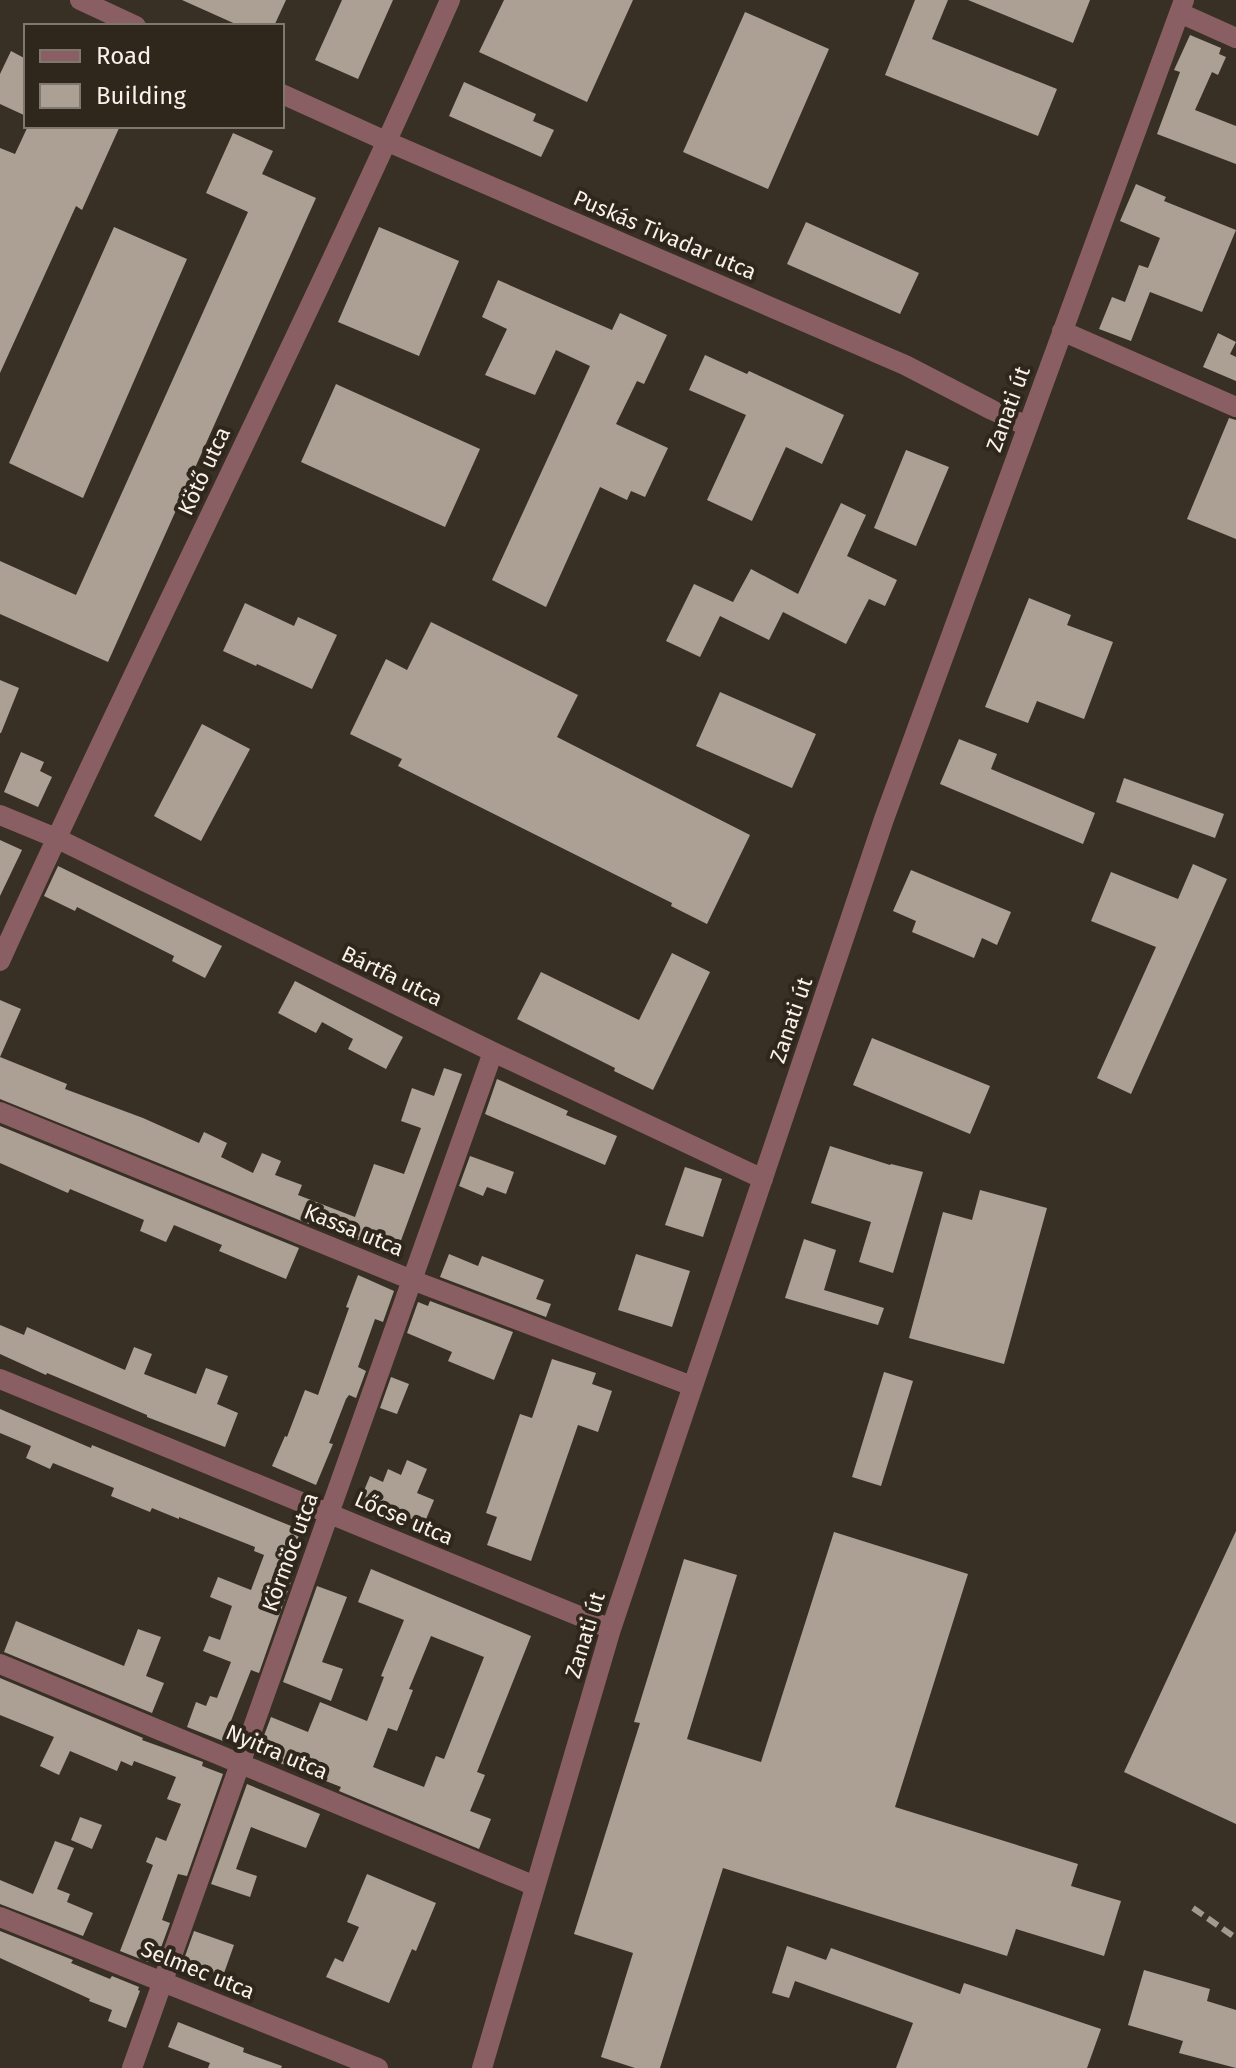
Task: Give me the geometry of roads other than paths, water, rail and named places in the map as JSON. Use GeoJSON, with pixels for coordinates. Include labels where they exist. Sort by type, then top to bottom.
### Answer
{"type":"FeatureCollection","features":[{"type":"Feature","properties":{"kind":"street"},"geometry":{"type":"LineString","coordinates":[[80,0],[132,24]]}},
{"type":"Feature","properties":{"kind":"street","name":"Kötő utca"},"geometry":{"type":"LineString","coordinates":[[0,961],[388,142],[450,0]]}},
{"type":"Feature","properties":{"kind":"street"},"geometry":{"type":"LineString","coordinates":[[1182,7],[1236,38]]}},
{"type":"Feature","properties":{"kind":"street","name":"Zanati út"},"geometry":{"type":"LineString","coordinates":[[482,2068],[611,1629],[884,819],[1182,7]]}},
{"type":"Feature","properties":{"kind":"street","name":"Puskás Tivadar utca"},"geometry":{"type":"LineString","coordinates":[[284,95],[905,365],[1027,426]]}},
{"type":"Feature","properties":{"kind":"street"},"geometry":{"type":"LineString","coordinates":[[1062,331],[1236,407]]}},
{"type":"Feature","properties":{"kind":"street","name":"Bártfa utca"},"geometry":{"type":"LineString","coordinates":[[0,815],[56,838],[493,1052],[763,1179]]}},
{"type":"Feature","properties":{"kind":"street","name":"Körmöc utca"},"geometry":{"type":"LineString","coordinates":[[132,2068],[493,1052]]}},
{"type":"Feature","properties":{"kind":"street","name":"Kassa utca"},"geometry":{"type":"LineString","coordinates":[[0,1112],[412,1280],[692,1386]]}},
{"type":"Feature","properties":{"kind":"street","name":"Lőcse utca"},"geometry":{"type":"LineString","coordinates":[[0,1379],[611,1629]]}},
{"type":"Feature","properties":{"kind":"street","name":"Nyitra utca"},"geometry":{"type":"LineString","coordinates":[[0,1664],[535,1886]]}},
{"type":"Feature","properties":{"kind":"street","name":"Selmec utca"},"geometry":{"type":"LineString","coordinates":[[0,1917],[378,2068]]}},
{"type":"Feature","properties":{"kind":"railway"},"geometry":{"type":"LineString","coordinates":[[1193,1908],[1236,1938]]}}]}
